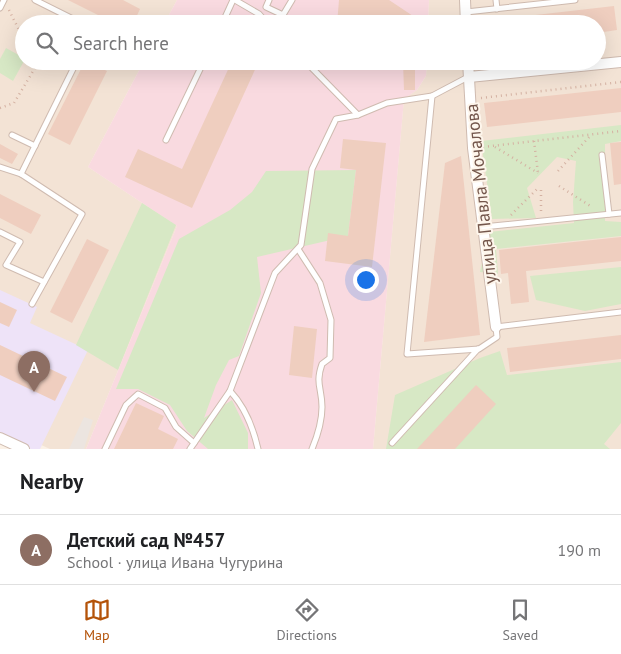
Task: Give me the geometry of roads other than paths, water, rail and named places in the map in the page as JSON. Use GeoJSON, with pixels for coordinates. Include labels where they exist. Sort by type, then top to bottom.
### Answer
{"type":"FeatureCollection","features":[{"type":"Feature","properties":{"kind":"street"},"geometry":{"type":"LineString","coordinates":[[465,0],[466,12]]}},
{"type":"Feature","properties":{"kind":"street"},"geometry":{"type":"LineString","coordinates":[[606,63],[621,62]]}},
{"type":"Feature","properties":{"kind":"street","name":"улица Павла Мочалова"},"geometry":{"type":"LineString","coordinates":[[469,70],[473,148],[496,327]]}},
{"type":"Feature","properties":{"kind":"street"},"geometry":{"type":"LineString","coordinates":[[469,77],[540,70]]}},
{"type":"Feature","properties":{"kind":"street"},"geometry":{"type":"LineString","coordinates":[[0,438],[23,449]]}},
{"type":"Feature","properties":{"kind":"lane"},"geometry":{"type":"LineString","coordinates":[[0,8],[4,0]]}},
{"type":"Feature","properties":{"kind":"lane"},"geometry":{"type":"LineString","coordinates":[[35,0],[64,15]]}},
{"type":"Feature","properties":{"kind":"lane"},"geometry":{"type":"LineString","coordinates":[[226,15],[234,0],[260,15]]}},
{"type":"Feature","properties":{"kind":"lane"},"geometry":{"type":"LineString","coordinates":[[269,0],[266,7],[283,15],[292,0]]}},
{"type":"Feature","properties":{"kind":"lane"},"geometry":{"type":"LineString","coordinates":[[459,0],[465,0]]}},
{"type":"Feature","properties":{"kind":"lane"},"geometry":{"type":"LineString","coordinates":[[496,0],[497,9]]}},
{"type":"Feature","properties":{"kind":"lane"},"geometry":{"type":"LineString","coordinates":[[466,12],[575,0]]}},
{"type":"Feature","properties":{"kind":"lane"},"geometry":{"type":"LineString","coordinates":[[20,174],[73,70]]}},
{"type":"Feature","properties":{"kind":"lane"},"geometry":{"type":"LineString","coordinates":[[166,140],[200,70]]}},
{"type":"Feature","properties":{"kind":"lane"},"geometry":{"type":"LineString","coordinates":[[314,70],[358,115]]}},
{"type":"Feature","properties":{"kind":"lane"},"geometry":{"type":"LineString","coordinates":[[190,449],[230,391],[275,273],[301,245],[312,169],[336,119],[358,115],[387,103],[432,96],[469,77]]}},
{"type":"Feature","properties":{"kind":"lane"},"geometry":{"type":"LineString","coordinates":[[432,96],[407,354],[478,349]]}},
{"type":"Feature","properties":{"kind":"lane"},"geometry":{"type":"LineString","coordinates":[[12,135],[35,146]]}},
{"type":"Feature","properties":{"kind":"lane"},"geometry":{"type":"LineString","coordinates":[[602,155],[606,214]]}},
{"type":"Feature","properties":{"kind":"lane"},"geometry":{"type":"LineString","coordinates":[[0,167],[20,174],[82,214],[32,304]]}},
{"type":"Feature","properties":{"kind":"lane"},"geometry":{"type":"LineString","coordinates":[[483,227],[621,213]]}},
{"type":"Feature","properties":{"kind":"lane"},"geometry":{"type":"LineString","coordinates":[[0,232],[20,242],[6,265],[44,282]]}},
{"type":"Feature","properties":{"kind":"lane"},"geometry":{"type":"LineString","coordinates":[[298,249],[320,283],[330,320],[330,358],[322,364],[318,376],[322,407],[312,449]]}},
{"type":"Feature","properties":{"kind":"lane"},"geometry":{"type":"LineString","coordinates":[[392,443],[478,349],[497,337],[496,327],[621,312]]}},
{"type":"Feature","properties":{"kind":"lane"},"geometry":{"type":"LineString","coordinates":[[230,391],[246,414],[254,432],[258,449]]}},
{"type":"Feature","properties":{"kind":"lane"},"geometry":{"type":"LineString","coordinates":[[105,449],[126,405],[138,394],[165,408],[176,427],[194,443]]}},
{"type":"Feature","properties":{"kind":"place","name":"Детский сад №457"},"geometry":{"type":"Point","coordinates":[34,392]}}]}
